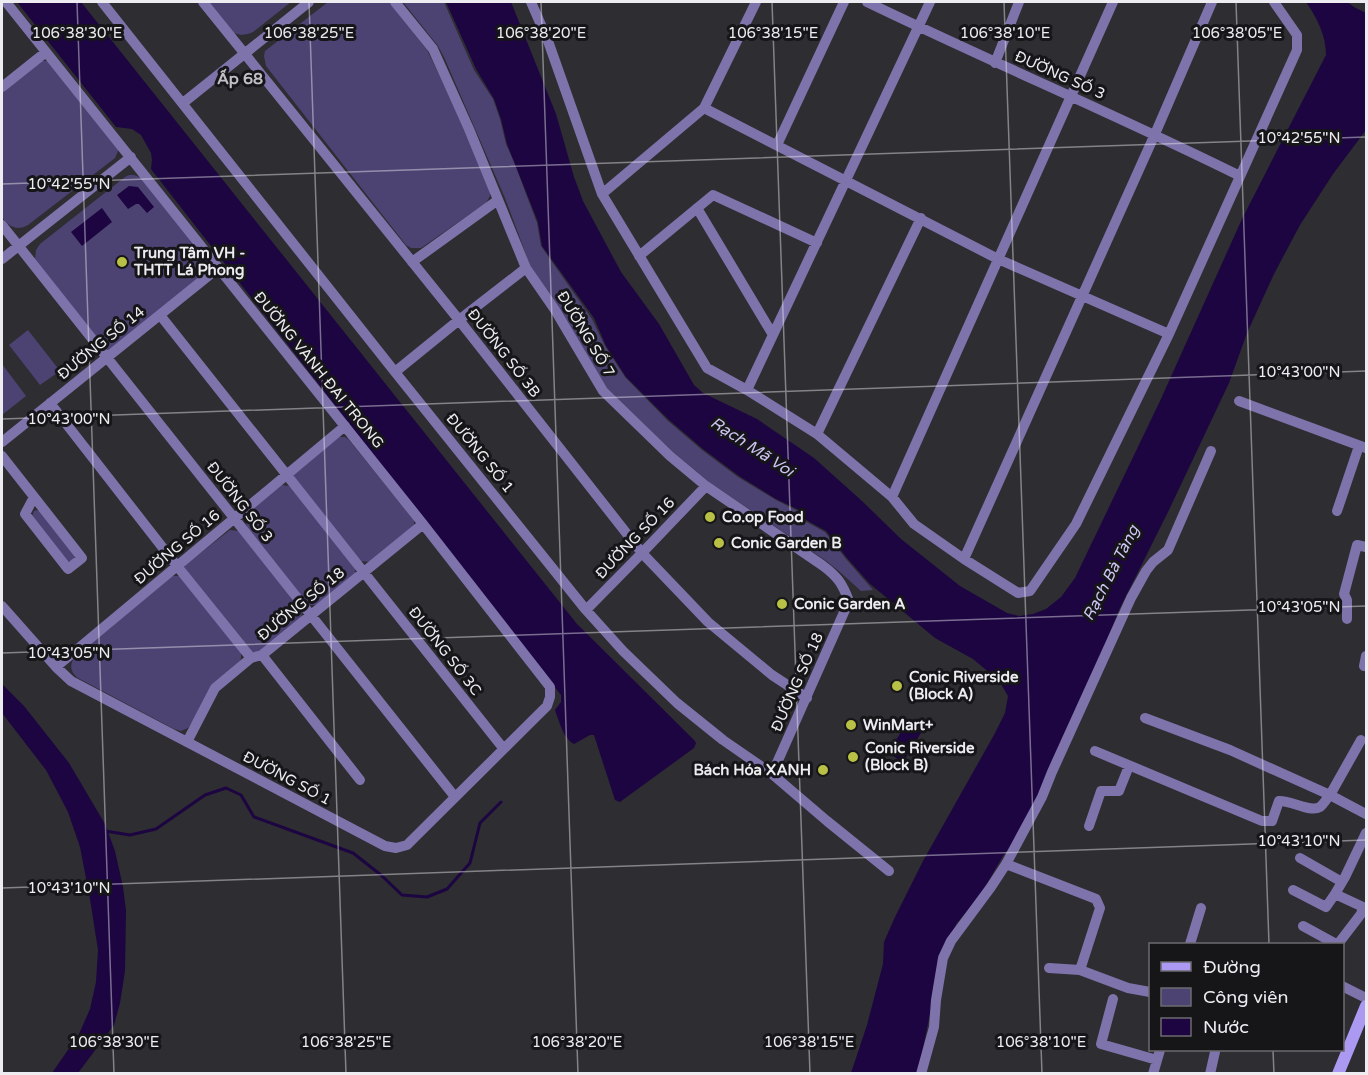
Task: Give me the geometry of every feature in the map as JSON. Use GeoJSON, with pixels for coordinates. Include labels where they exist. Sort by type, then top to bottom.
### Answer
{"type":"FeatureCollection","features":[{"type":"Feature","properties":{"kind":"main road"},"geometry":{"type":"LineString","coordinates":[[1338,1074],[1366,1006]]}},
{"type":"Feature","properties":{"kind":"street","name":"ĐƯỜNG VÀNH ĐAI TRONG"},"geometry":{"type":"LineString","coordinates":[[6,2],[423,524],[550,687],[547,706]]}},
{"type":"Feature","properties":{"kind":"street","name":"ĐƯỜNG SỐ 1"},"geometry":{"type":"LineString","coordinates":[[102,2],[586,610],[623,651],[677,703],[723,740],[772,774],[888,871]]}},
{"type":"Feature","properties":{"kind":"street","name":"ĐƯỜNG SỐ 3B"},"geometry":{"type":"LineString","coordinates":[[203,2],[459,320],[642,553],[708,622],[772,675],[807,698]]}},
{"type":"Feature","properties":{"kind":"street"},"geometry":{"type":"LineString","coordinates":[[183,103],[309,2]]}},
{"type":"Feature","properties":{"kind":"street","name":"ĐƯỜNG SỐ 7"},"geometry":{"type":"LineString","coordinates":[[395,2],[433,49],[439,60],[526,268],[555,310],[603,391],[670,456],[706,486],[836,575],[843,584],[849,601]]}},
{"type":"Feature","properties":{"kind":"street"},"geometry":{"type":"LineString","coordinates":[[531,2],[548,40],[602,194],[707,368],[817,434],[892,497],[914,524],[1018,593],[1030,591],[1076,524],[1169,334],[1297,50],[1297,35],[1274,2]]}},
{"type":"Feature","properties":{"kind":"street"},"geometry":{"type":"LineString","coordinates":[[602,194],[704,108],[756,2]]}},
{"type":"Feature","properties":{"kind":"street"},"geometry":{"type":"LineString","coordinates":[[777,145],[844,2]]}},
{"type":"Feature","properties":{"kind":"street","name":"ĐƯỜNG SỐ 3"},"geometry":{"type":"LineString","coordinates":[[867,2],[995,63],[1155,134],[1240,176]]}},
{"type":"Feature","properties":{"kind":"street"},"geometry":{"type":"LineString","coordinates":[[747,390],[930,2]]}},
{"type":"Feature","properties":{"kind":"street"},"geometry":{"type":"LineString","coordinates":[[995,63],[1019,2]]}},
{"type":"Feature","properties":{"kind":"street"},"geometry":{"type":"LineString","coordinates":[[892,497],[1113,2]]}},
{"type":"Feature","properties":{"kind":"street"},"geometry":{"type":"LineString","coordinates":[[964,559],[1212,2]]}},
{"type":"Feature","properties":{"kind":"street"},"geometry":{"type":"LineString","coordinates":[[2,87],[46,52]]}},
{"type":"Feature","properties":{"kind":"street"},"geometry":{"type":"LineString","coordinates":[[704,108],[998,259],[1169,334]]}},
{"type":"Feature","properties":{"kind":"street"},"geometry":{"type":"LineString","coordinates":[[2,259],[131,158]]}},
{"type":"Feature","properties":{"kind":"street"},"geometry":{"type":"LineString","coordinates":[[639,256],[713,195],[817,243]]}},
{"type":"Feature","properties":{"kind":"street"},"geometry":{"type":"LineString","coordinates":[[412,262],[498,200]]}},
{"type":"Feature","properties":{"kind":"street"},"geometry":{"type":"LineString","coordinates":[[697,208],[773,335]]}},
{"type":"Feature","properties":{"kind":"street"},"geometry":{"type":"LineString","coordinates":[[817,434],[921,218]]}},
{"type":"Feature","properties":{"kind":"street","name":"ĐƯỜNG SỐ 3"},"geometry":{"type":"LineString","coordinates":[[2,225],[455,797]]}},
{"type":"Feature","properties":{"kind":"street","name":"ĐƯỜNG SỐ 14"},"geometry":{"type":"LineString","coordinates":[[2,441],[218,268]]}},
{"type":"Feature","properties":{"kind":"street"},"geometry":{"type":"LineString","coordinates":[[395,372],[526,268]]}},
{"type":"Feature","properties":{"kind":"street"},"geometry":{"type":"LineString","coordinates":[[160,315],[364,572]]}},
{"type":"Feature","properties":{"kind":"street"},"geometry":{"type":"LineString","coordinates":[[1239,401],[1363,447],[1337,511]]}},
{"type":"Feature","properties":{"kind":"street"},"geometry":{"type":"LineString","coordinates":[[50,403],[251,658]]}},
{"type":"Feature","properties":{"kind":"street","name":"ĐƯỜNG SỐ 16"},"geometry":{"type":"LineString","coordinates":[[56,667],[345,426]]}},
{"type":"Feature","properties":{"kind":"street"},"geometry":{"type":"LineString","coordinates":[[921,1074],[934,1027],[943,958],[951,941],[1006,864],[1042,797],[1131,598],[1146,571],[1168,550],[1212,451]]}},
{"type":"Feature","properties":{"kind":"street"},"geometry":{"type":"LineString","coordinates":[[2,456],[82,558],[68,569],[25,514],[34,497]]}},
{"type":"Feature","properties":{"kind":"street","name":"ĐƯỜNG SỐ 16"},"geometry":{"type":"LineString","coordinates":[[586,610],[706,486]]}},
{"type":"Feature","properties":{"kind":"street","name":"ĐƯỜNG SỐ 18"},"geometry":{"type":"LineString","coordinates":[[187,742],[215,688],[251,658],[262,655],[423,524]]}},
{"type":"Feature","properties":{"kind":"street"},"geometry":{"type":"LineString","coordinates":[[1347,619],[1347,600],[1344,594],[1357,545],[1366,547]]}},
{"type":"Feature","properties":{"kind":"street","name":"ĐƯỜNG SỐ 3C"},"geometry":{"type":"LineString","coordinates":[[364,572],[503,748]]}},
{"type":"Feature","properties":{"kind":"street","name":"ĐƯỜNG SỐ 18"},"geometry":{"type":"LineString","coordinates":[[772,774],[849,601]]}},
{"type":"Feature","properties":{"kind":"street","name":"ĐƯỜNG SỐ 1"},"geometry":{"type":"LineString","coordinates":[[2,606],[71,681],[384,846],[396,848],[407,845],[547,706]]}},
{"type":"Feature","properties":{"kind":"street"},"geometry":{"type":"LineString","coordinates":[[262,655],[360,780]]}},
{"type":"Feature","properties":{"kind":"street"},"geometry":{"type":"LineString","coordinates":[[1145,718],[1230,750],[1330,795],[1366,814]]}},
{"type":"Feature","properties":{"kind":"street"},"geometry":{"type":"LineString","coordinates":[[1095,752],[1262,820],[1272,820],[1279,801],[1308,808],[1322,806],[1361,740]]}},
{"type":"Feature","properties":{"kind":"street"},"geometry":{"type":"LineString","coordinates":[[1089,826],[1101,791],[1119,791],[1129,766]]}},
{"type":"Feature","properties":{"kind":"street"},"geometry":{"type":"LineString","coordinates":[[1293,890],[1326,907],[1342,882],[1366,833]]}},
{"type":"Feature","properties":{"kind":"street"},"geometry":{"type":"LineString","coordinates":[[1300,858],[1342,882]]}},
{"type":"Feature","properties":{"kind":"street"},"geometry":{"type":"LineString","coordinates":[[1006,864],[1096,899],[1100,908],[1080,970]]}},
{"type":"Feature","properties":{"kind":"street"},"geometry":{"type":"LineString","coordinates":[[1335,894],[1363,907],[1364,915],[1339,943]]}},
{"type":"Feature","properties":{"kind":"street"},"geometry":{"type":"LineString","coordinates":[[1191,943],[1201,908]]}},
{"type":"Feature","properties":{"kind":"street"},"geometry":{"type":"LineString","coordinates":[[1303,926],[1333,943]]}},
{"type":"Feature","properties":{"kind":"street"},"geometry":{"type":"LineString","coordinates":[[1049,968],[1080,970],[1128,988],[1149,992]]}},
{"type":"Feature","properties":{"kind":"street"},"geometry":{"type":"LineString","coordinates":[[1344,987],[1366,998]]}},
{"type":"Feature","properties":{"kind":"street"},"geometry":{"type":"LineString","coordinates":[[1113,999],[1101,1044],[1158,1055],[1153,1074]]}},
{"type":"Feature","properties":{"kind":"street"},"geometry":{"type":"LineString","coordinates":[[1210,1074],[1215,1052]]}},
{"type":"Feature","properties":{"kind":"green space"},"geometry":{"type":"Polygon","coordinates":[[[208,2],[291,2],[253,32],[241,35],[234,33],[208,2]]]}},
{"type":"Feature","properties":{"kind":"green space"},"geometry":{"type":"Polygon","coordinates":[[[328,2],[389,2],[427,50],[467,135],[490,192],[486,203],[421,248],[411,248],[406,245],[266,66],[265,51],[328,2]]]}},
{"type":"Feature","properties":{"kind":"green space"},"geometry":{"type":"Polygon","coordinates":[[[403,2],[444,2],[474,70],[493,99],[506,144],[537,223],[541,246],[592,319],[605,346],[625,377],[667,420],[702,450],[738,477],[798,511],[805,521],[825,532],[873,590],[861,591],[825,560],[709,482],[673,452],[607,388],[530,265],[505,198],[444,57],[403,2]]]}},
{"type":"Feature","properties":{"kind":"green space"},"geometry":{"type":"Polygon","coordinates":[[[41,61],[48,61],[118,147],[118,151],[115,158],[28,225],[17,228],[10,226],[2,217],[2,90],[41,61]]]}},
{"type":"Feature","properties":{"kind":"green space","name":"Trung Tâm VH - THTT Lá Phong"},"geometry":{"type":"Polygon","coordinates":[[[129,175],[142,178],[210,264],[209,270],[107,350],[35,259],[36,250],[40,244],[129,175]]]}},
{"type":"Feature","properties":{"kind":"green space"},"geometry":{"type":"Polygon","coordinates":[[[28,330],[60,371],[40,385],[9,345],[28,330]]]}},
{"type":"Feature","properties":{"kind":"green space"},"geometry":{"type":"Polygon","coordinates":[[[2,364],[26,396],[2,415],[2,364]]]}},
{"type":"Feature","properties":{"kind":"green space"},"geometry":{"type":"Polygon","coordinates":[[[339,437],[349,440],[414,520],[414,526],[369,562],[361,561],[294,480],[293,474],[339,437]]]}},
{"type":"Feature","properties":{"kind":"green space"},"geometry":{"type":"Polygon","coordinates":[[[282,485],[289,486],[355,568],[355,574],[316,605],[309,605],[246,525],[249,512],[282,485]]]}},
{"type":"Feature","properties":{"kind":"green space"},"geometry":{"type":"Polygon","coordinates":[[[37,510],[75,554],[75,559],[68,562],[32,516],[37,510]]]}},
{"type":"Feature","properties":{"kind":"green space"},"geometry":{"type":"Polygon","coordinates":[[[230,530],[239,531],[302,611],[301,618],[262,651],[252,653],[184,568],[230,530]]]}},
{"type":"Feature","properties":{"kind":"green space"},"geometry":{"type":"Polygon","coordinates":[[[172,576],[179,576],[241,652],[239,663],[188,728],[181,731],[78,678],[72,672],[71,667],[74,658],[172,576]]]}},
{"type":"Feature","properties":{"kind":"water"},"geometry":{"type":"Polygon","coordinates":[[[17,2],[81,2],[577,624],[694,740],[696,743],[694,748],[620,802],[615,800],[594,735],[574,744],[568,739],[555,710],[561,702],[561,695],[151,169],[151,153],[141,135],[132,129],[116,127],[17,2]]]}},
{"type":"Feature","properties":{"kind":"water","name":"Rạch Bà Tàng"},"geometry":{"type":"Polygon","coordinates":[[[446,2],[511,2],[556,114],[583,201],[621,272],[659,324],[694,385],[703,393],[757,419],[814,458],[901,539],[960,586],[1007,613],[1019,616],[1046,609],[1061,597],[1075,578],[1160,401],[1242,219],[1326,55],[1320,27],[1306,2],[1347,2],[1366,13],[1366,130],[1333,174],[1300,225],[1274,274],[1247,333],[1229,383],[1119,610],[1089,684],[1021,832],[1003,856],[979,897],[957,923],[943,949],[918,1073],[851,1073],[867,1025],[883,964],[884,942],[923,861],[994,735],[1005,713],[1008,696],[1001,684],[973,659],[935,638],[869,583],[826,531],[806,520],[799,510],[739,476],[703,449],[668,419],[626,377],[606,346],[594,318],[542,246],[538,222],[507,144],[494,99],[476,69],[446,2]]]}},
{"type":"Feature","properties":{"kind":"water"},"geometry":{"type":"Polygon","coordinates":[[[129,186],[138,187],[154,207],[147,213],[139,204],[128,209],[117,195],[129,186]]]}},
{"type":"Feature","properties":{"kind":"water"},"geometry":{"type":"Polygon","coordinates":[[[102,208],[112,222],[82,246],[71,232],[102,208]]]}},
{"type":"Feature","properties":{"kind":"water"},"geometry":{"type":"Polygon","coordinates":[[[2,684],[24,706],[69,763],[105,824],[115,851],[123,887],[126,910],[125,971],[120,1003],[114,1025],[78,1073],[52,1073],[79,1034],[90,1009],[96,982],[98,950],[80,847],[68,812],[46,770],[2,713],[2,684]]]}},
{"type":"Feature","properties":{"kind":"water"},"geometry":{"type":"Polygon","coordinates":[[[909,719],[924,728],[903,762],[888,753],[909,719]]]}},
{"type":"Feature","properties":{"kind":"waterway"},"geometry":{"type":"LineString","coordinates":[[105,831],[130,835],[156,829],[205,795],[226,788],[241,795],[254,817],[353,853],[402,895],[427,897],[447,889],[470,863],[480,823],[501,802]]}},
{"type":"Feature","properties":{"kind":"place","name":"Trung Tâm VH - THTT Lá Phong"},"geometry":{"type":"Point","coordinates":[122,262]}},
{"type":"Feature","properties":{"kind":"place","name":"Co.op Food"},"geometry":{"type":"Point","coordinates":[710,517]}},
{"type":"Feature","properties":{"kind":"place","name":"Conic Garden B"},"geometry":{"type":"Point","coordinates":[719,543]}},
{"type":"Feature","properties":{"kind":"place","name":"Conic Garden A"},"geometry":{"type":"Point","coordinates":[782,604]}},
{"type":"Feature","properties":{"kind":"place","name":"Conic Riverside (Block A)"},"geometry":{"type":"Point","coordinates":[897,686]}},
{"type":"Feature","properties":{"kind":"place","name":"WinMart+"},"geometry":{"type":"Point","coordinates":[851,725]}},
{"type":"Feature","properties":{"kind":"place","name":"Conic Riverside (Block B)"},"geometry":{"type":"Point","coordinates":[853,757]}},
{"type":"Feature","properties":{"kind":"place","name":"Bách Hóa XANH"},"geometry":{"type":"Point","coordinates":[823,770]}},
{"type":"Feature","properties":{"kind":"district","name":"Ấp 68"},"geometry":{"type":"Point","coordinates":[240,79]}},
{"type":"Feature","properties":{"kind":"water label","name":"Rạch Mã Voi"},"geometry":{"type":"Point","coordinates":[752,447]}}]}
